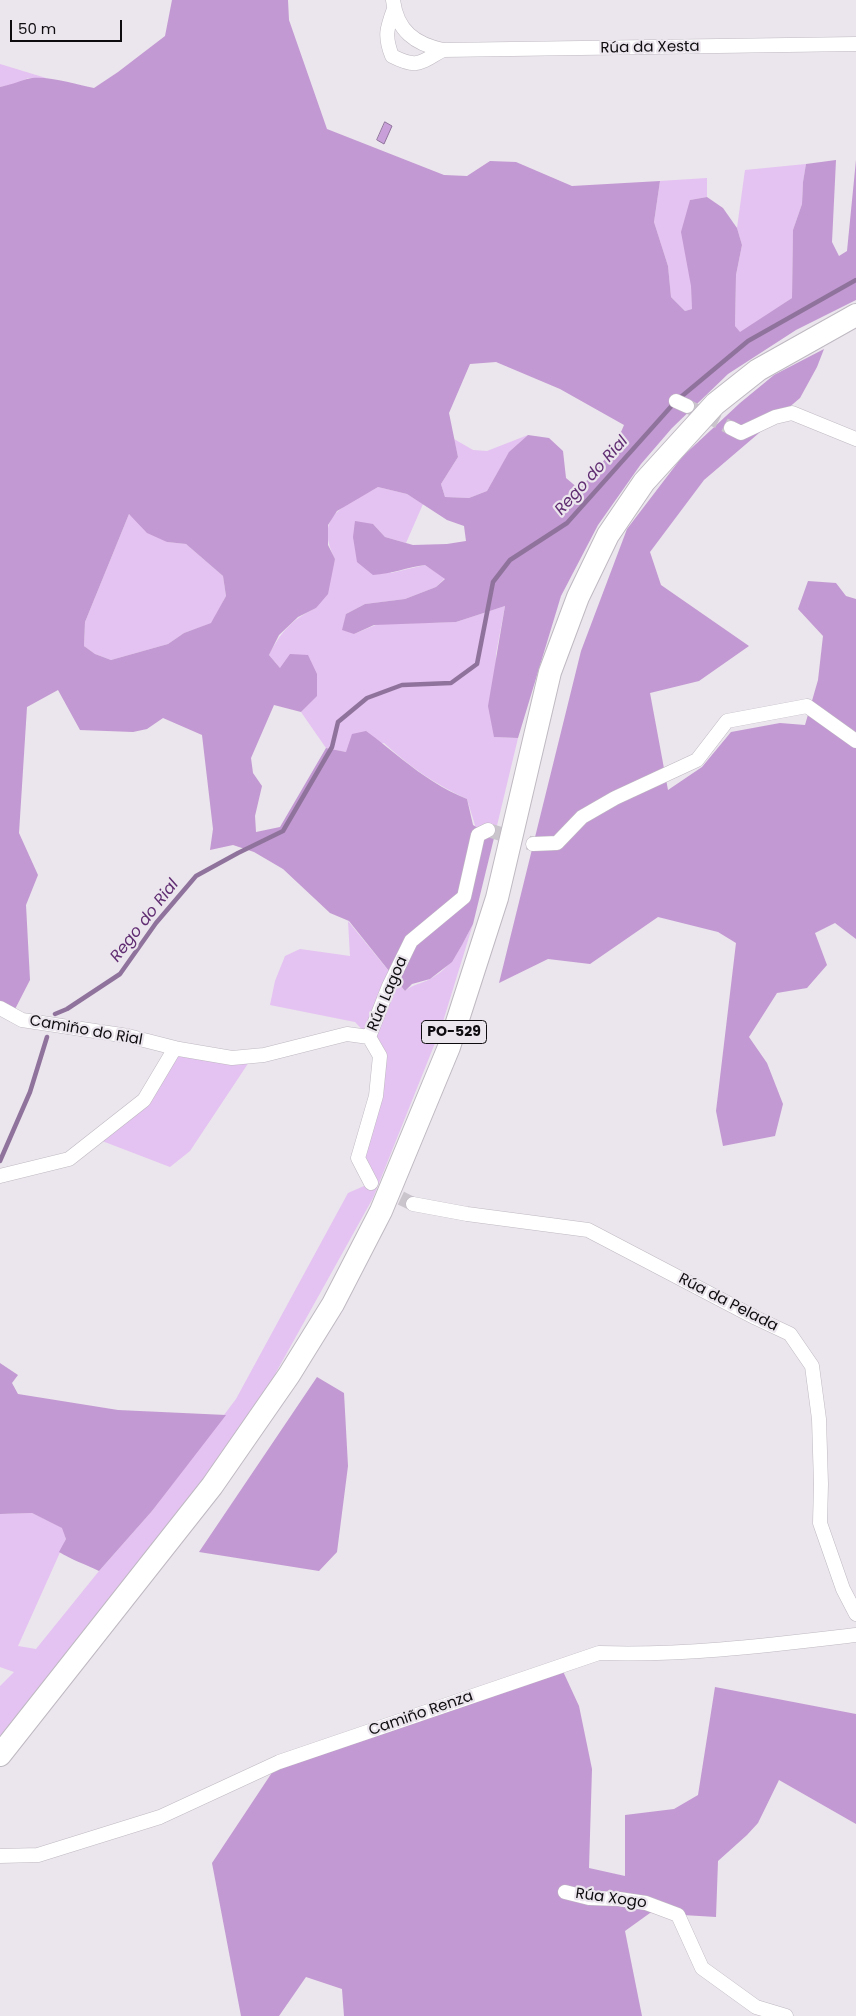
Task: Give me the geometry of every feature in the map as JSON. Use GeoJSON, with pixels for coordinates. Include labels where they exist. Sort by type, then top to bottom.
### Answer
{"type":"FeatureCollection","features":[{"type":"Feature","properties":{"kind":"main road","name":"PO-529"},"geometry":{"type":"LineString","coordinates":[[0,1755],[212,1486],[289,1375],[333,1304],[381,1211],[449,1048],[497,898],[550,672],[578,597],[608,535],[644,482],[715,404],[758,370],[856,315]]}},
{"type":"Feature","properties":{"kind":"street","name":"Rúa da Xesta"},"geometry":{"type":"LineString","coordinates":[[393,4],[402,26],[411,37],[425,46],[443,50],[856,44]]}},
{"type":"Feature","properties":{"kind":"street","name":"Rúa da Xesta"},"geometry":{"type":"LineString","coordinates":[[393,4],[386,41],[392,56],[409,64],[419,63],[443,50]]}},
{"type":"Feature","properties":{"kind":"street"},"geometry":{"type":"LineString","coordinates":[[731,428],[741,433],[775,416],[792,413],[856,439]]}},
{"type":"Feature","properties":{"kind":"street"},"geometry":{"type":"LineString","coordinates":[[533,844],[557,843],[582,817],[615,798],[697,760],[727,721],[808,706],[856,741]]}},
{"type":"Feature","properties":{"kind":"street","name":"Rúa Lagoa"},"geometry":{"type":"LineString","coordinates":[[372,1183],[358,1158],[376,1096],[380,1056],[369,1037],[389,986],[412,942],[464,897],[478,834],[488,830]]}},
{"type":"Feature","properties":{"kind":"street","name":"Camiño do Rial"},"geometry":{"type":"LineString","coordinates":[[0,1008],[22,1020],[128,1036],[175,1048],[232,1058],[264,1055],[347,1034],[369,1037]]}},
{"type":"Feature","properties":{"kind":"street"},"geometry":{"type":"LineString","coordinates":[[0,1176],[69,1160],[144,1100],[175,1048]]}},
{"type":"Feature","properties":{"kind":"street","name":"Rúa da Pelada"},"geometry":{"type":"LineString","coordinates":[[412,1204],[467,1214],[588,1230],[790,1334],[812,1366],[819,1419],[820,1523],[843,1590],[856,1614]]}},
{"type":"Feature","properties":{"kind":"street","name":"Camiño Renza"},"geometry":{"type":"LineString","coordinates":[[0,1856],[38,1855],[160,1817],[279,1762],[599,1653],[632,1654],[716,1651],[856,1635]]}},
{"type":"Feature","properties":{"kind":"street","name":"Rúa Xogo"},"geometry":{"type":"LineString","coordinates":[[566,1892],[589,1898],[646,1903],[678,1915],[702,1968],[756,2007],[786,2016]]}},
{"type":"Feature","properties":{"kind":"shaded area"},"geometry":{"type":"Polygon","coordinates":[[[172,0],[288,0],[289,20],[327,129],[444,175],[467,176],[490,161],[516,162],[572,186],[660,181],[654,222],[668,266],[671,297],[685,311],[692,309],[691,286],[681,232],[690,200],[707,197],[723,208],[737,228],[742,245],[736,275],[735,326],[740,332],[792,298],[793,230],[802,204],[806,164],[836,160],[832,242],[839,256],[847,251],[856,160],[856,300],[796,330],[728,374],[672,428],[641,464],[598,525],[561,596],[518,738],[494,737],[488,706],[505,606],[456,622],[374,625],[354,634],[342,630],[346,614],[365,604],[405,599],[436,587],[445,579],[425,565],[373,575],[357,562],[353,537],[355,521],[373,524],[385,537],[413,545],[447,544],[466,541],[464,526],[447,520],[407,494],[378,487],[337,511],[328,525],[328,545],[335,559],[328,594],[316,608],[298,617],[279,635],[269,655],[280,668],[290,654],[308,655],[317,674],[317,696],[301,712],[274,705],[251,758],[253,773],[262,786],[255,816],[256,832],[280,827],[326,748],[346,752],[352,734],[366,731],[426,777],[467,799],[473,825],[494,838],[473,924],[452,962],[430,979],[412,984],[405,991],[349,921],[330,913],[283,869],[254,852],[233,845],[210,850],[213,829],[202,735],[163,718],[147,729],[133,732],[80,730],[58,690],[27,707],[19,833],[38,875],[26,905],[30,980],[12,1015],[0,1013],[0,87],[27,79],[42,78],[94,88],[165,36],[172,0]],[[496,362],[470,364],[449,413],[458,457],[441,484],[445,497],[469,498],[487,491],[509,452],[528,435],[549,438],[563,451],[566,478],[579,489],[605,459],[624,425],[560,389],[496,362]],[[129,514],[85,622],[84,646],[95,654],[111,660],[168,644],[184,633],[211,623],[226,596],[223,576],[186,544],[167,542],[147,533],[129,514]]]}},
{"type":"Feature","properties":{"kind":"shaded area"},"geometry":{"type":"Polygon","coordinates":[[[0,64],[46,78],[28,78],[17,84],[0,87],[0,64]]]}},
{"type":"Feature","properties":{"kind":"shaded area"},"geometry":{"type":"Polygon","coordinates":[[[385,122],[392,126],[384,144],[377,140],[385,122]]]}},
{"type":"Feature","properties":{"kind":"shaded area"},"geometry":{"type":"Polygon","coordinates":[[[806,164],[802,204],[793,230],[792,298],[740,333],[735,326],[736,275],[742,245],[737,228],[745,170],[806,164]]]}},
{"type":"Feature","properties":{"kind":"shaded area"},"geometry":{"type":"Polygon","coordinates":[[[707,178],[707,197],[690,200],[692,309],[685,311],[671,297],[668,266],[654,222],[660,181],[707,178]]]}},
{"type":"Feature","properties":{"kind":"shaded area"},"geometry":{"type":"Polygon","coordinates":[[[824,349],[817,367],[800,398],[704,480],[650,552],[661,585],[749,646],[699,681],[650,693],[668,790],[702,767],[731,732],[780,723],[805,725],[818,680],[823,636],[798,609],[808,581],[836,583],[846,596],[856,599],[856,939],[835,923],[815,933],[827,965],[807,988],[777,993],[749,1037],[767,1063],[783,1104],[775,1136],[723,1146],[716,1111],[736,943],[718,932],[658,917],[590,964],[548,959],[499,983],[581,651],[627,529],[682,457],[740,403],[774,375],[824,349]]]}},
{"type":"Feature","properties":{"kind":"shaded area"},"geometry":{"type":"Polygon","coordinates":[[[528,435],[509,453],[487,491],[469,498],[445,497],[441,484],[458,457],[454,439],[473,450],[487,451],[528,435]]]}},
{"type":"Feature","properties":{"kind":"shaded area"},"geometry":{"type":"Polygon","coordinates":[[[378,487],[407,494],[423,504],[406,543],[385,537],[373,524],[391,573],[425,565],[445,578],[436,587],[405,599],[365,604],[346,614],[354,634],[378,624],[456,622],[505,606],[496,654],[494,737],[518,738],[494,838],[478,835],[467,799],[444,788],[423,774],[384,743],[346,752],[326,748],[301,712],[317,695],[280,668],[269,655],[278,640],[293,622],[316,608],[335,559],[329,544],[328,531],[330,521],[344,506],[378,487]]]}},
{"type":"Feature","properties":{"kind":"shaded area"},"geometry":{"type":"Polygon","coordinates":[[[129,514],[167,542],[186,544],[223,576],[226,596],[212,623],[184,633],[168,644],[111,660],[95,654],[84,646],[85,622],[129,514]]]}},
{"type":"Feature","properties":{"kind":"shaded area"},"geometry":{"type":"Polygon","coordinates":[[[348,921],[405,991],[430,979],[444,969],[456,955],[473,924],[441,1028],[373,1198],[259,1403],[216,1464],[0,1738],[0,1686],[14,1672],[0,1667],[0,1514],[32,1513],[63,1528],[66,1539],[18,1646],[36,1649],[99,1571],[152,1511],[236,1399],[348,1193],[371,1183],[358,1158],[380,1056],[369,1037],[355,1022],[270,1005],[275,981],[285,956],[300,949],[350,956],[348,921]]]}},
{"type":"Feature","properties":{"kind":"shaded area"},"geometry":{"type":"Polygon","coordinates":[[[175,1048],[253,1056],[190,1151],[170,1167],[97,1139],[144,1100],[175,1048]]]}},
{"type":"Feature","properties":{"kind":"shaded area"},"geometry":{"type":"Polygon","coordinates":[[[0,1363],[18,1375],[12,1383],[18,1394],[118,1410],[226,1415],[152,1511],[99,1571],[59,1552],[66,1539],[62,1528],[32,1513],[0,1514],[0,1363]]]}},
{"type":"Feature","properties":{"kind":"shaded area"},"geometry":{"type":"Polygon","coordinates":[[[317,1377],[344,1393],[348,1466],[337,1552],[319,1571],[199,1552],[317,1377]]]}},
{"type":"Feature","properties":{"kind":"shaded area"},"geometry":{"type":"Polygon","coordinates":[[[561,1667],[579,1706],[592,1769],[589,1868],[625,1876],[625,1815],[674,1809],[698,1795],[715,1687],[856,1714],[856,1824],[779,1780],[758,1823],[718,1861],[716,1917],[650,1913],[625,1931],[642,2016],[344,2016],[342,1989],[306,1977],[279,2016],[241,2016],[212,1863],[279,1762],[561,1667]]]}},
{"type":"Feature","properties":{"kind":"waterway","name":"Rego do Rial"},"geometry":{"type":"LineString","coordinates":[[55,1014],[67,1009],[120,974],[156,923],[196,876],[283,831],[332,747],[338,722],[367,698],[402,685],[451,683],[477,664],[493,582],[510,560],[567,523],[676,401],[748,341],[856,280]]}},
{"type":"Feature","properties":{"kind":"waterway","name":"Rego do Rial"},"geometry":{"type":"LineString","coordinates":[[0,1161],[30,1092],[47,1037]]}},
{"type":"Feature","properties":{"kind":"tunnel"},"geometry":{"type":"LineString","coordinates":[[687,406],[731,428]]}},
{"type":"Feature","properties":{"kind":"tunnel"},"geometry":{"type":"LineString","coordinates":[[488,830],[533,844]]}},
{"type":"Feature","properties":{"kind":"tunnel"},"geometry":{"type":"LineString","coordinates":[[382,1189],[413,1204]]}}]}
